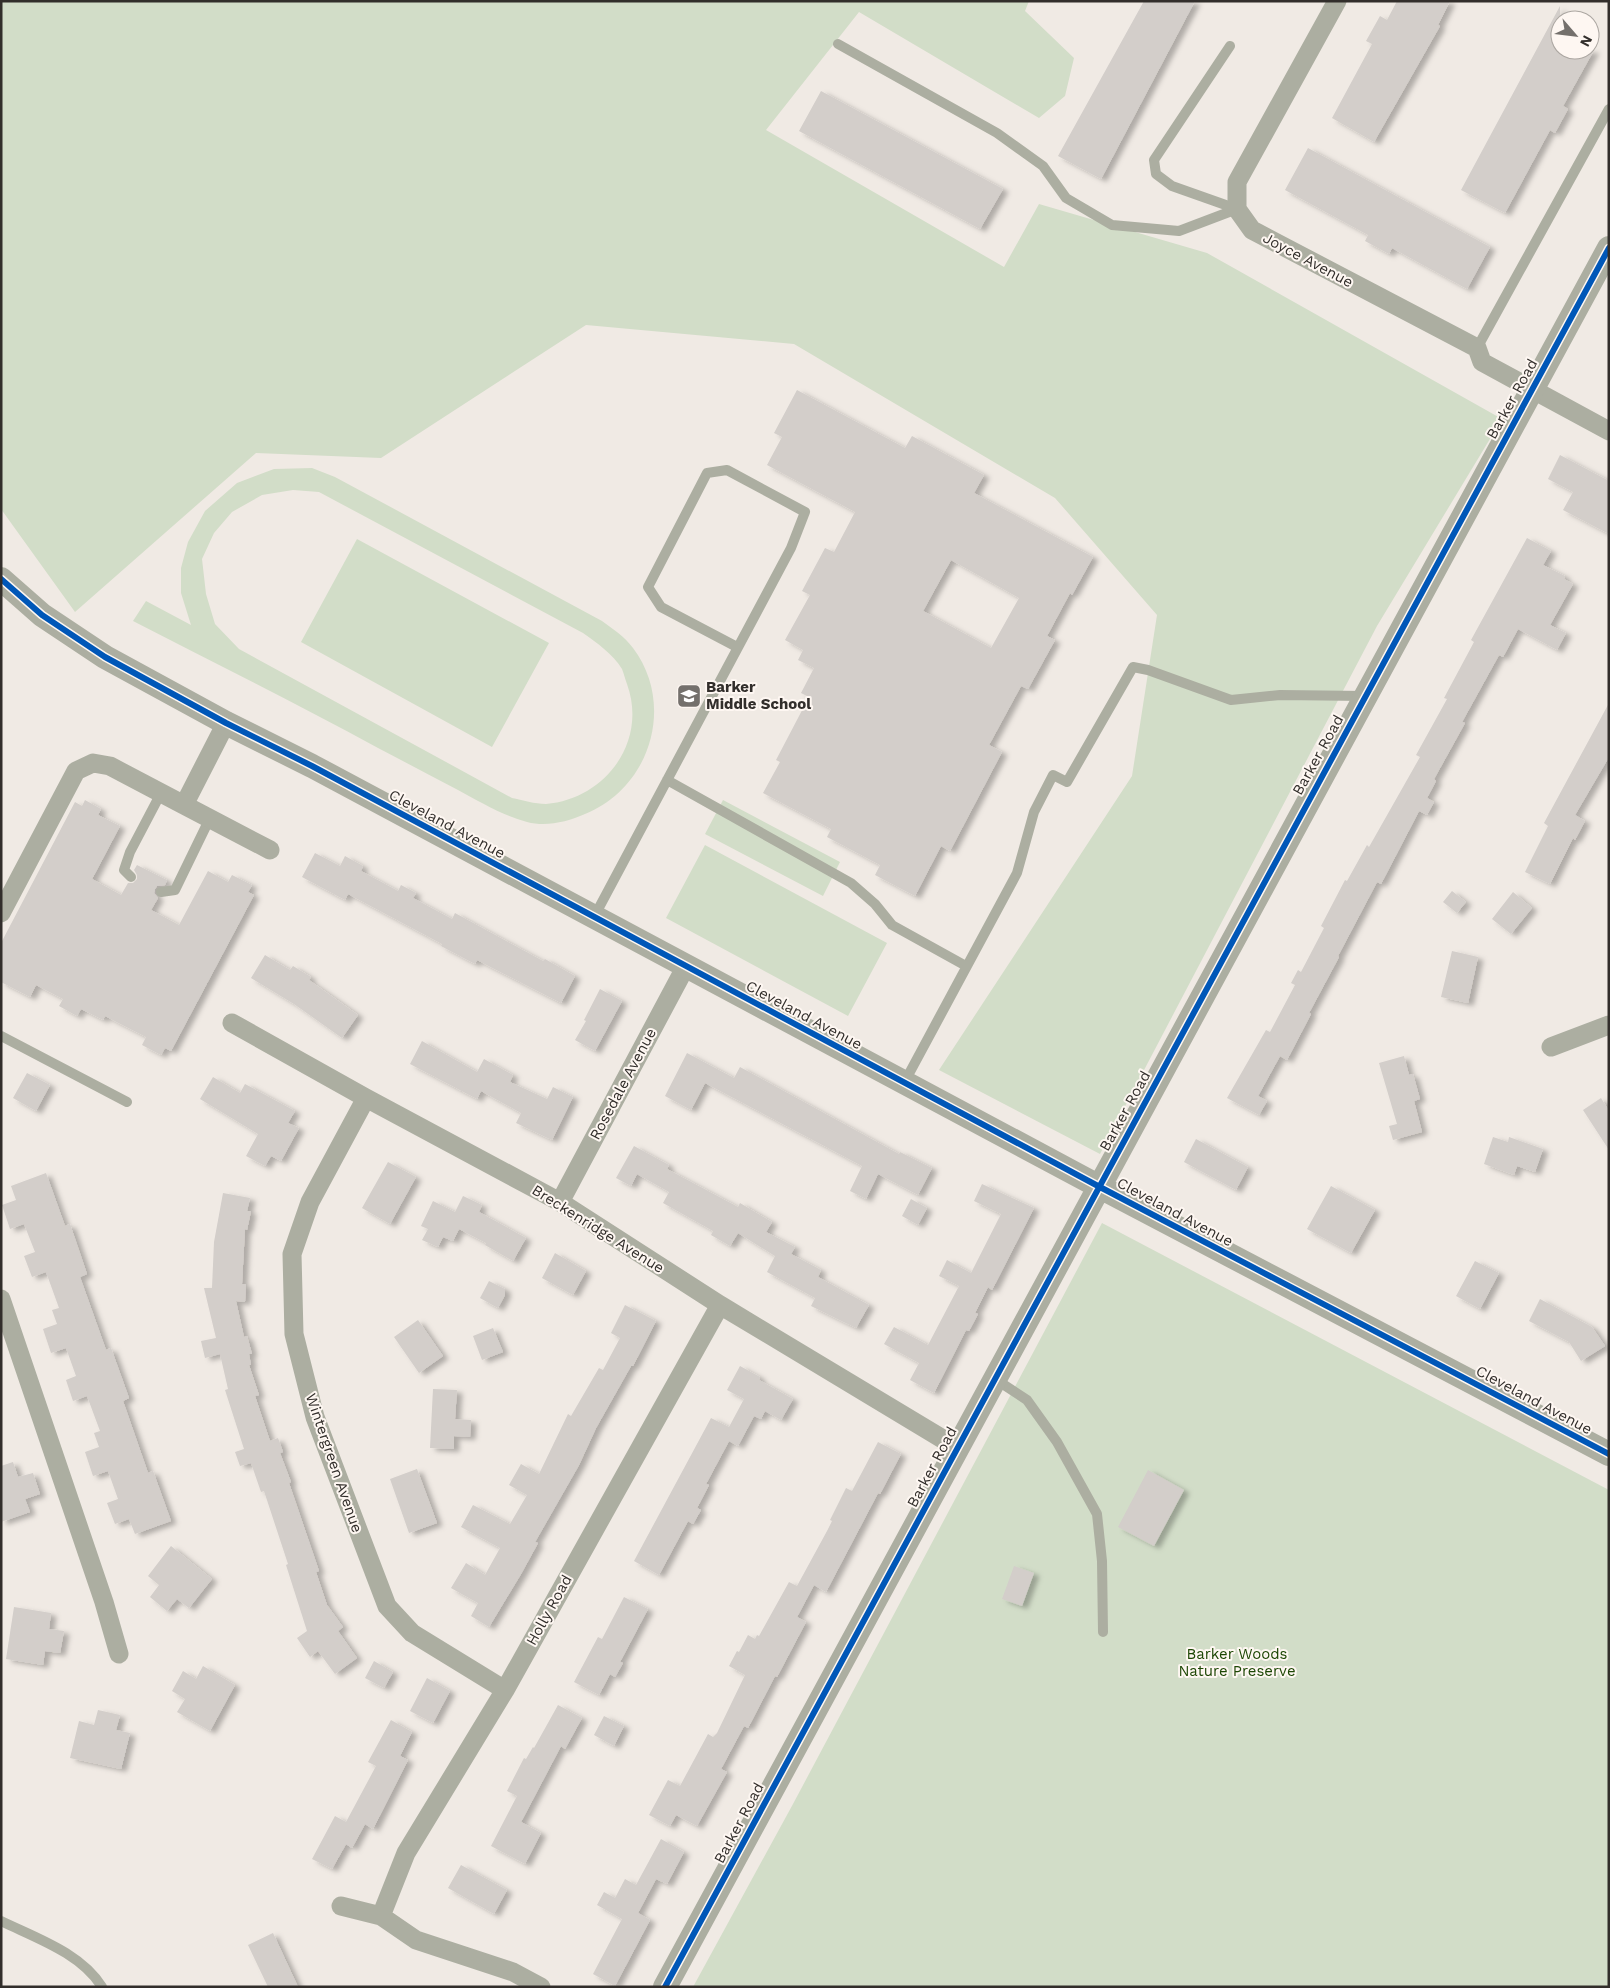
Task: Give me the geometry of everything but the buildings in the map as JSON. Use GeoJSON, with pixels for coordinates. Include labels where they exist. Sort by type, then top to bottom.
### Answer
{"type":"FeatureCollection","features":[{"type":"Feature","properties":{"kind":"street"},"geometry":{"type":"LineString","coordinates":[[1237,209],[1237,182],[1337,1]]}},
{"type":"Feature","properties":{"kind":"street","name":"Joyce Avenue"},"geometry":{"type":"LineString","coordinates":[[1237,209],[1252,230],[1477,348],[1482,362],[1609,430]]}},
{"type":"Feature","properties":{"kind":"street","name":"Barker Road"},"geometry":{"type":"LineString","coordinates":[[665,1987],[956,1447],[1609,248]]}},
{"type":"Feature","properties":{"kind":"street","name":"Cleveland Avenue"},"geometry":{"type":"LineString","coordinates":[[1,579],[42,615],[105,657],[226,723],[312,766],[1098,1186],[1609,1454]]}},
{"type":"Feature","properties":{"kind":"street"},"geometry":{"type":"LineString","coordinates":[[184,805],[226,723]]}},
{"type":"Feature","properties":{"kind":"street"},"geometry":{"type":"LineString","coordinates":[[1,912],[76,771],[93,763],[110,766],[270,850]]}},
{"type":"Feature","properties":{"kind":"street","name":"Rosedale Avenue"},"geometry":{"type":"LineString","coordinates":[[560,1202],[686,966]]}},
{"type":"Feature","properties":{"kind":"street","name":"Breckenridge Avenue"},"geometry":{"type":"LineString","coordinates":[[232,1023],[366,1098],[560,1202],[720,1306],[956,1447]]}},
{"type":"Feature","properties":{"kind":"street"},"geometry":{"type":"LineString","coordinates":[[1551,1047],[1609,1025]]}},
{"type":"Feature","properties":{"kind":"street","name":"Wintergreen Avenue"},"geometry":{"type":"LineString","coordinates":[[366,1098],[310,1202],[292,1254],[294,1334],[315,1417],[387,1606],[412,1633],[505,1690]]}},
{"type":"Feature","properties":{"kind":"street"},"geometry":{"type":"LineString","coordinates":[[1,1299],[104,1602],[119,1654]]}},
{"type":"Feature","properties":{"kind":"street","name":"Holly Road"},"geometry":{"type":"LineString","coordinates":[[381,1916],[406,1853],[505,1690],[720,1306]]}},
{"type":"Feature","properties":{"kind":"street"},"geometry":{"type":"LineString","coordinates":[[341,1906],[381,1916],[416,1940],[513,1972],[541,1987]]}},
{"type":"Feature","properties":{"kind":"lane"},"geometry":{"type":"LineString","coordinates":[[838,44],[997,133],[1044,166],[1066,198],[1112,225],[1179,231],[1237,209]]}},
{"type":"Feature","properties":{"kind":"lane"},"geometry":{"type":"LineString","coordinates":[[1230,46],[1154,160],[1156,174],[1172,186],[1237,209]]}},
{"type":"Feature","properties":{"kind":"lane"},"geometry":{"type":"LineString","coordinates":[[1477,348],[1609,109]]}},
{"type":"Feature","properties":{"kind":"lane"},"geometry":{"type":"LineString","coordinates":[[594,917],[791,548],[805,512],[727,470],[707,472],[648,587],[661,607],[737,647]]}},
{"type":"Feature","properties":{"kind":"lane"},"geometry":{"type":"LineString","coordinates":[[904,1083],[1016,872],[1034,812],[1053,775],[1067,782],[1133,667],[1148,670],[1231,700],[1280,695],[1365,696]]}},
{"type":"Feature","properties":{"kind":"lane"},"geometry":{"type":"LineString","coordinates":[[667,780],[851,883],[875,904],[892,926],[966,966]]}},
{"type":"Feature","properties":{"kind":"lane"},"geometry":{"type":"LineString","coordinates":[[131,877],[124,870],[130,852],[161,793]]}},
{"type":"Feature","properties":{"kind":"lane"},"geometry":{"type":"LineString","coordinates":[[161,892],[175,890],[210,818]]}},
{"type":"Feature","properties":{"kind":"lane"},"geometry":{"type":"LineString","coordinates":[[1,1036],[127,1102]]}},
{"type":"Feature","properties":{"kind":"lane"},"geometry":{"type":"LineString","coordinates":[[994,1378],[1027,1400],[1057,1442],[1097,1514],[1102,1561],[1103,1632]]}},
{"type":"Feature","properties":{"kind":"lane"},"geometry":{"type":"LineString","coordinates":[[1,1921],[47,1943],[80,1962],[102,1986],[107,1987]]}},
{"type":"Feature","properties":{"kind":"green space"},"geometry":{"type":"Polygon","coordinates":[[[1,1],[1029,1],[1025,11],[1074,58],[1065,96],[1039,118],[859,12],[766,130],[1004,267],[1039,204],[1207,253],[1502,419],[1377,626],[1100,1154],[939,1070],[1132,776],[1157,615],[1055,498],[794,344],[586,325],[381,458],[256,453],[75,612],[1,509],[1,1]]]}},
{"type":"Feature","properties":{"kind":"green space"},"geometry":{"type":"Polygon","coordinates":[[[312,468],[335,477],[602,621],[622,636],[633,648],[646,670],[653,694],[654,719],[649,743],[640,765],[626,785],[607,802],[585,814],[556,823],[527,822],[483,804],[133,621],[146,601],[191,625],[181,593],[181,568],[188,542],[205,511],[237,483],[274,469],[312,468]],[[293,490],[262,495],[232,512],[214,533],[202,559],[206,594],[215,624],[239,649],[512,798],[546,804],[567,800],[586,791],[603,779],[616,764],[626,746],[632,727],[632,706],[627,684],[622,669],[609,654],[583,633],[319,492],[293,490]]]}},
{"type":"Feature","properties":{"kind":"green space"},"geometry":{"type":"Polygon","coordinates":[[[357,539],[549,643],[492,747],[301,642],[357,539]]]}},
{"type":"Feature","properties":{"kind":"green space"},"geometry":{"type":"Polygon","coordinates":[[[723,800],[840,862],[823,896],[705,834],[723,800]]]}},
{"type":"Feature","properties":{"kind":"green space"},"geometry":{"type":"Polygon","coordinates":[[[705,845],[887,943],[848,1016],[666,918],[705,845]]]}},
{"type":"Feature","properties":{"kind":"green space","name":"Barker Woods Nature Preserve"},"geometry":{"type":"Polygon","coordinates":[[[1102,1223],[1609,1490],[1609,1987],[693,1987],[793,1804],[1102,1223]]]}},
{"type":"Feature","properties":{"kind":"cycle path"},"geometry":{"type":"LineString","coordinates":[[665,1987],[1609,248]]}},
{"type":"Feature","properties":{"kind":"cycle path"},"geometry":{"type":"LineString","coordinates":[[1,579],[42,615],[105,657],[226,723],[312,766],[1098,1186],[1609,1454]]}},
{"type":"Feature","properties":{"kind":"place","name":"Barker Middle School"},"geometry":{"type":"Point","coordinates":[689,696]}}]}
